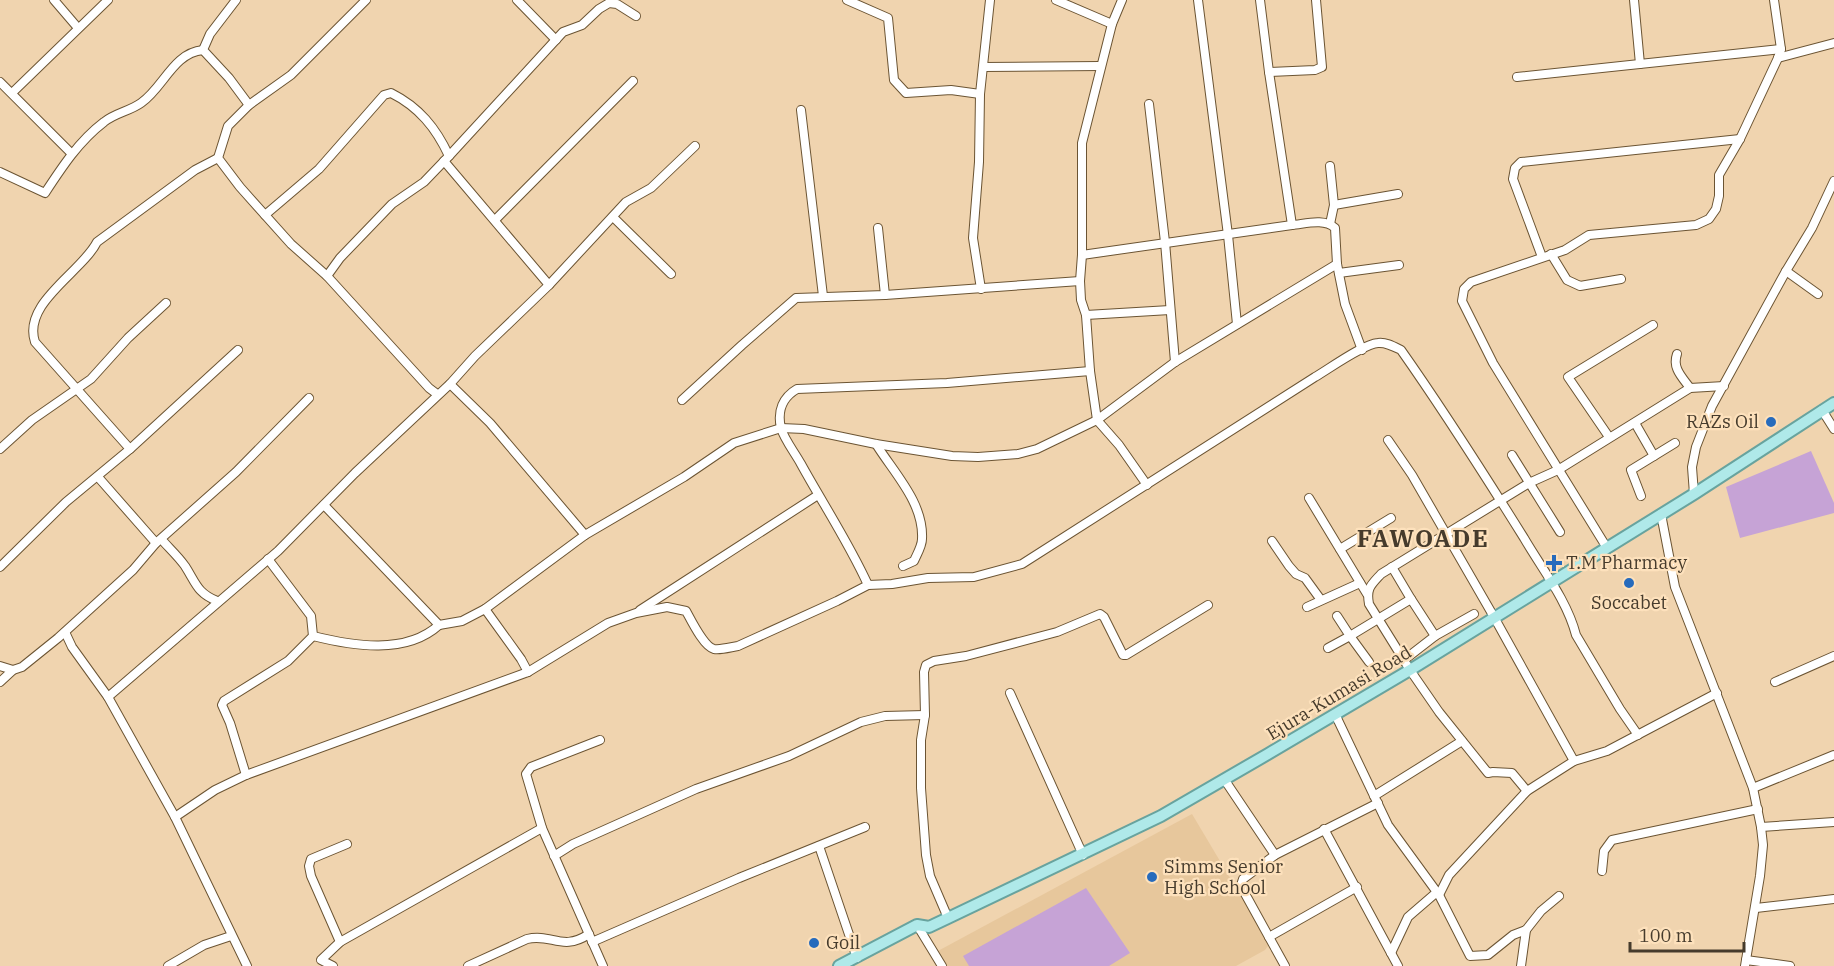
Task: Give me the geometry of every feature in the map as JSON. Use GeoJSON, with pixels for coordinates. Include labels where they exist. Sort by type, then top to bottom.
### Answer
{"type":"FeatureCollection","features":[{"type":"Feature","properties":{"kind":"main road","name":"Ejura-Kumasi Road"},"geometry":{"type":"LineString","coordinates":[[839,966],[917,925],[929,927],[1161,816],[1410,670],[1694,494],[1834,403]]}},
{"type":"Feature","properties":{"kind":"street"},"geometry":{"type":"LineString","coordinates":[[54,0],[78,28]]}},
{"type":"Feature","properties":{"kind":"street"},"geometry":{"type":"LineString","coordinates":[[12,93],[108,0]]}},
{"type":"Feature","properties":{"kind":"street"},"geometry":{"type":"LineString","coordinates":[[203,50],[210,34],[226,10],[236,0]]}},
{"type":"Feature","properties":{"kind":"street"},"geometry":{"type":"LineString","coordinates":[[130,449],[34,342],[32,328],[38,311],[58,286],[92,251],[97,242],[195,170],[218,158],[228,126],[249,105],[291,75],[366,0]]}},
{"type":"Feature","properties":{"kind":"street"},"geometry":{"type":"LineString","coordinates":[[517,0],[556,40]]}},
{"type":"Feature","properties":{"kind":"street"},"geometry":{"type":"LineString","coordinates":[[847,0],[888,18],[894,80],[906,93],[951,90],[980,94]]}},
{"type":"Feature","properties":{"kind":"street"},"geometry":{"type":"LineString","coordinates":[[981,289],[973,238],[979,162],[980,94],[990,0]]}},
{"type":"Feature","properties":{"kind":"street"},"geometry":{"type":"LineString","coordinates":[[1056,0],[1112,24]]}},
{"type":"Feature","properties":{"kind":"street"},"geometry":{"type":"LineString","coordinates":[[1122,0],[1112,24],[1082,143],[1080,281],[1086,315],[1090,371],[1097,420],[1119,445],[1148,485]]}},
{"type":"Feature","properties":{"kind":"street"},"geometry":{"type":"LineString","coordinates":[[1198,0],[1237,324]]}},
{"type":"Feature","properties":{"kind":"street"},"geometry":{"type":"LineString","coordinates":[[1260,0],[1292,225]]}},
{"type":"Feature","properties":{"kind":"street"},"geometry":{"type":"LineString","coordinates":[[1269,72],[1315,70],[1322,67],[1316,0]]}},
{"type":"Feature","properties":{"kind":"street"},"geometry":{"type":"LineString","coordinates":[[1634,0],[1640,64]]}},
{"type":"Feature","properties":{"kind":"street"},"geometry":{"type":"LineString","coordinates":[[1607,548],[1493,363],[1462,301],[1464,290],[1471,282],[1565,250],[1589,235],[1696,225],[1709,219],[1716,209],[1719,196],[1719,175],[1740,139],[1778,58],[1780,49],[1774,0]]}},
{"type":"Feature","properties":{"kind":"street"},"geometry":{"type":"LineString","coordinates":[[327,276],[340,258],[392,204],[424,182],[447,159],[563,32],[582,24],[598,9],[609,3],[617,4],[636,16]]}},
{"type":"Feature","properties":{"kind":"street"},"geometry":{"type":"LineString","coordinates":[[1778,58],[1834,43]]}},
{"type":"Feature","properties":{"kind":"street"},"geometry":{"type":"LineString","coordinates":[[1517,77],[1780,49]]}},
{"type":"Feature","properties":{"kind":"street"},"geometry":{"type":"LineString","coordinates":[[203,50],[229,78],[249,105]]}},
{"type":"Feature","properties":{"kind":"street"},"geometry":{"type":"LineString","coordinates":[[0,172],[45,193],[71,153],[105,120],[141,103],[181,59],[193,51],[203,50]]}},
{"type":"Feature","properties":{"kind":"street"},"geometry":{"type":"LineString","coordinates":[[983,67],[1101,66]]}},
{"type":"Feature","properties":{"kind":"street"},"geometry":{"type":"LineString","coordinates":[[495,219],[633,81]]}},
{"type":"Feature","properties":{"kind":"street"},"geometry":{"type":"LineString","coordinates":[[0,82],[71,153]]}},
{"type":"Feature","properties":{"kind":"street"},"geometry":{"type":"LineString","coordinates":[[265,215],[319,169],[384,95],[391,93],[428,120],[439,135],[447,159],[549,285]]}},
{"type":"Feature","properties":{"kind":"street"},"geometry":{"type":"LineString","coordinates":[[1149,104],[1166,242],[1175,362]]}},
{"type":"Feature","properties":{"kind":"street"},"geometry":{"type":"LineString","coordinates":[[801,110],[823,296]]}},
{"type":"Feature","properties":{"kind":"street"},"geometry":{"type":"LineString","coordinates":[[1542,257],[1513,179],[1515,168],[1521,162],[1740,139]]}},
{"type":"Feature","properties":{"kind":"street"},"geometry":{"type":"LineString","coordinates":[[108,697],[268,559],[437,394],[450,384],[475,356],[549,285],[626,202],[651,188],[695,146]]}},
{"type":"Feature","properties":{"kind":"street"},"geometry":{"type":"LineString","coordinates":[[218,158],[291,244],[327,276],[437,394]]}},
{"type":"Feature","properties":{"kind":"street"},"geometry":{"type":"LineString","coordinates":[[1330,166],[1334,205],[1330,224]]}},
{"type":"Feature","properties":{"kind":"street"},"geometry":{"type":"LineString","coordinates":[[1694,494],[1692,467],[1696,447],[1712,406],[1812,228],[1834,182]]}},
{"type":"Feature","properties":{"kind":"street"},"geometry":{"type":"LineString","coordinates":[[1334,205],[1398,194]]}},
{"type":"Feature","properties":{"kind":"street"},"geometry":{"type":"LineString","coordinates":[[613,217],[671,274]]}},
{"type":"Feature","properties":{"kind":"street"},"geometry":{"type":"LineString","coordinates":[[1082,255],[1292,225],[1324,222],[1330,224],[1335,228],[1337,264],[1345,304],[1362,350]]}},
{"type":"Feature","properties":{"kind":"street"},"geometry":{"type":"LineString","coordinates":[[878,228],[885,295]]}},
{"type":"Feature","properties":{"kind":"street"},"geometry":{"type":"LineString","coordinates":[[1551,254],[1568,280],[1580,286],[1621,279]]}},
{"type":"Feature","properties":{"kind":"street"},"geometry":{"type":"LineString","coordinates":[[313,636],[366,646],[397,644],[427,636],[439,625],[462,621],[485,609],[585,535],[684,477],[734,442],[781,428],[804,429],[876,444],[952,456],[1018,454],[1037,449],[1097,420],[1175,362],[1337,264]]}},
{"type":"Feature","properties":{"kind":"street"},"geometry":{"type":"LineString","coordinates":[[1339,273],[1399,265]]}},
{"type":"Feature","properties":{"kind":"street"},"geometry":{"type":"LineString","coordinates":[[1786,271],[1818,294]]}},
{"type":"Feature","properties":{"kind":"street"},"geometry":{"type":"LineString","coordinates":[[682,400],[796,298],[885,295],[1080,281]]}},
{"type":"Feature","properties":{"kind":"street"},"geometry":{"type":"LineString","coordinates":[[0,449],[33,420],[91,379],[166,303]]}},
{"type":"Feature","properties":{"kind":"street"},"geometry":{"type":"LineString","coordinates":[[1086,315],[1170,310]]}},
{"type":"Feature","properties":{"kind":"street"},"geometry":{"type":"LineString","coordinates":[[1609,437],[1569,376],[1653,326]]}},
{"type":"Feature","properties":{"kind":"street"},"geometry":{"type":"LineString","coordinates":[[175,818],[215,790],[246,775],[528,672],[608,623],[636,613],[667,607],[686,611],[709,646],[716,649],[725,648],[738,646],[868,585],[928,578],[974,578],[1022,564],[1375,343],[1385,343],[1401,350],[1551,583],[1567,612],[1576,635],[1638,735]]}},
{"type":"Feature","properties":{"kind":"street"},"geometry":{"type":"LineString","coordinates":[[0,567],[66,502],[130,449],[238,350]]}},
{"type":"Feature","properties":{"kind":"street"},"geometry":{"type":"LineString","coordinates":[[1677,354],[1674,362],[1676,368],[1690,388]]}},
{"type":"Feature","properties":{"kind":"street"},"geometry":{"type":"LineString","coordinates":[[868,585],[847,542],[781,428],[783,402],[787,395],[797,388],[947,383],[1090,371]]}},
{"type":"Feature","properties":{"kind":"street"},"geometry":{"type":"LineString","coordinates":[[450,384],[490,423],[585,535]]}},
{"type":"Feature","properties":{"kind":"street"},"geometry":{"type":"LineString","coordinates":[[1367,594],[1370,586],[1381,574],[1529,483],[1558,470],[1690,388],[1724,386]]}},
{"type":"Feature","properties":{"kind":"street"},"geometry":{"type":"LineString","coordinates":[[0,666],[13,670],[22,668],[65,632],[134,570],[159,541],[236,472],[309,398]]}},
{"type":"Feature","properties":{"kind":"street"},"geometry":{"type":"LineString","coordinates":[[1822,410],[1834,429]]}},
{"type":"Feature","properties":{"kind":"street"},"geometry":{"type":"LineString","coordinates":[[1635,423],[1654,456]]}},
{"type":"Feature","properties":{"kind":"street"},"geometry":{"type":"LineString","coordinates":[[1389,440],[1494,617],[1574,761]]}},
{"type":"Feature","properties":{"kind":"street"},"geometry":{"type":"LineString","coordinates":[[1641,496],[1630,472],[1675,443]]}},
{"type":"Feature","properties":{"kind":"street"},"geometry":{"type":"LineString","coordinates":[[876,444],[915,502],[921,523],[923,541],[914,561],[903,566]]}},
{"type":"Feature","properties":{"kind":"street"},"geometry":{"type":"LineString","coordinates":[[1512,455],[1560,532]]}},
{"type":"Feature","properties":{"kind":"street"},"geometry":{"type":"LineString","coordinates":[[98,477],[184,566],[195,585],[206,597],[217,601]]}},
{"type":"Feature","properties":{"kind":"street"},"geometry":{"type":"LineString","coordinates":[[636,613],[818,495]]}},
{"type":"Feature","properties":{"kind":"street"},"geometry":{"type":"LineString","coordinates":[[1309,498],[1367,594],[1369,604],[1439,712],[1488,773],[1512,773],[1527,791]]}},
{"type":"Feature","properties":{"kind":"street"},"geometry":{"type":"LineString","coordinates":[[324,506],[439,625]]}},
{"type":"Feature","properties":{"kind":"street"},"geometry":{"type":"LineString","coordinates":[[1661,514],[1675,588],[1717,693],[1758,810],[1763,845],[1756,908],[1746,963],[1790,966]]}},
{"type":"Feature","properties":{"kind":"street"},"geometry":{"type":"LineString","coordinates":[[1340,549],[1391,518]]}},
{"type":"Feature","properties":{"kind":"street"},"geometry":{"type":"LineString","coordinates":[[1272,541],[1289,566],[1296,574],[1305,578],[1321,600]]}},
{"type":"Feature","properties":{"kind":"street"},"geometry":{"type":"LineString","coordinates":[[0,554],[6,561]]}},
{"type":"Feature","properties":{"kind":"street"},"geometry":{"type":"LineString","coordinates":[[268,559],[311,616],[313,636]]}},
{"type":"Feature","properties":{"kind":"street"},"geometry":{"type":"LineString","coordinates":[[1392,567],[1435,636]]}},
{"type":"Feature","properties":{"kind":"street"},"geometry":{"type":"LineString","coordinates":[[1307,607],[1360,583]]}},
{"type":"Feature","properties":{"kind":"street"},"geometry":{"type":"LineString","coordinates":[[1328,648],[1411,599]]}},
{"type":"Feature","properties":{"kind":"street"},"geometry":{"type":"LineString","coordinates":[[948,918],[930,876],[926,855],[921,788],[921,740],[926,715],[924,672],[926,665],[934,661],[966,656],[1057,632],[1100,614],[1104,617],[1123,655],[1126,655],[1208,605]]}},
{"type":"Feature","properties":{"kind":"street"},"geometry":{"type":"LineString","coordinates":[[485,609],[528,672]]}},
{"type":"Feature","properties":{"kind":"street"},"geometry":{"type":"LineString","coordinates":[[1404,660],[1435,636],[1474,614]]}},
{"type":"Feature","properties":{"kind":"street"},"geometry":{"type":"LineString","coordinates":[[1337,616],[1369,662]]}},
{"type":"Feature","properties":{"kind":"street"},"geometry":{"type":"LineString","coordinates":[[65,632],[72,647],[108,697],[175,818],[247,966]]}},
{"type":"Feature","properties":{"kind":"street"},"geometry":{"type":"LineString","coordinates":[[246,775],[222,705],[224,701],[288,661],[313,636]]}},
{"type":"Feature","properties":{"kind":"street"},"geometry":{"type":"LineString","coordinates":[[1775,682],[1834,656]]}},
{"type":"Feature","properties":{"kind":"street"},"geometry":{"type":"LineString","coordinates":[[0,682],[13,670]]}},
{"type":"Feature","properties":{"kind":"street"},"geometry":{"type":"LineString","coordinates":[[1010,693],[1083,855]]}},
{"type":"Feature","properties":{"kind":"street"},"geometry":{"type":"LineString","coordinates":[[1391,953],[1408,917],[1438,894],[1449,875],[1527,791],[1574,761],[1608,751],[1717,693]]}},
{"type":"Feature","properties":{"kind":"street"},"geometry":{"type":"LineString","coordinates":[[1335,714],[1388,825],[1438,894],[1470,956],[1488,955],[1513,935],[1526,930]]}},
{"type":"Feature","properties":{"kind":"street"},"geometry":{"type":"LineString","coordinates":[[554,856],[573,844],[696,789],[789,756],[861,722],[885,716],[926,715]]}},
{"type":"Feature","properties":{"kind":"street"},"geometry":{"type":"LineString","coordinates":[[600,740],[531,767],[526,774],[542,828],[603,966]]}},
{"type":"Feature","properties":{"kind":"street"},"geometry":{"type":"LineString","coordinates":[[1285,966],[1241,885],[1246,876],[1275,855],[1376,800],[1462,741]]}},
{"type":"Feature","properties":{"kind":"street"},"geometry":{"type":"LineString","coordinates":[[1752,788],[1834,755]]}},
{"type":"Feature","properties":{"kind":"street"},"geometry":{"type":"LineString","coordinates":[[1224,778],[1275,855]]}},
{"type":"Feature","properties":{"kind":"street"},"geometry":{"type":"LineString","coordinates":[[1602,871],[1604,851],[1612,840],[1758,810]]}},
{"type":"Feature","properties":{"kind":"street"},"geometry":{"type":"LineString","coordinates":[[1761,827],[1834,822]]}},
{"type":"Feature","properties":{"kind":"street"},"geometry":{"type":"LineString","coordinates":[[468,966],[534,937],[571,943],[591,938],[865,827]]}},
{"type":"Feature","properties":{"kind":"street"},"geometry":{"type":"LineString","coordinates":[[319,963],[340,942],[542,828]]}},
{"type":"Feature","properties":{"kind":"street"},"geometry":{"type":"LineString","coordinates":[[1324,829],[1398,966]]}},
{"type":"Feature","properties":{"kind":"street"},"geometry":{"type":"LineString","coordinates":[[340,942],[311,876],[309,866],[311,859],[347,844]]}},
{"type":"Feature","properties":{"kind":"street"},"geometry":{"type":"LineString","coordinates":[[819,846],[856,958]]}},
{"type":"Feature","properties":{"kind":"street"},"geometry":{"type":"LineString","coordinates":[[1269,937],[1357,887]]}},
{"type":"Feature","properties":{"kind":"street"},"geometry":{"type":"LineString","coordinates":[[1521,966],[1526,930],[1541,911],[1559,896]]}},
{"type":"Feature","properties":{"kind":"street"},"geometry":{"type":"LineString","coordinates":[[1756,908],[1834,899]]}},
{"type":"Feature","properties":{"kind":"street"},"geometry":{"type":"LineString","coordinates":[[917,925],[942,966]]}},
{"type":"Feature","properties":{"kind":"street"},"geometry":{"type":"LineString","coordinates":[[168,966],[204,945],[231,936]]}},
{"type":"Feature","properties":{"kind":"street"},"geometry":{"type":"LineString","coordinates":[[319,963],[333,966]]}},
{"type":"Feature","properties":{"kind":"shaded area"},"geometry":{"type":"Polygon","coordinates":[[[1811,451],[1834,503],[1834,513],[1740,538],[1726,487],[1811,451]]]}},
{"type":"Feature","properties":{"kind":"shaded area","name":"Simms Senior High School"},"geometry":{"type":"Polygon","coordinates":[[[1192,814],[1267,940],[1268,946],[1265,950],[1236,966],[943,966],[936,952],[1192,814]]]}},
{"type":"Feature","properties":{"kind":"shaded area"},"geometry":{"type":"Polygon","coordinates":[[[1086,888],[1130,953],[1109,966],[969,966],[963,956],[1086,888]]]}},
{"type":"Feature","properties":{"kind":"place","name":"RAZs Oil"},"geometry":{"type":"Point","coordinates":[1771,422]}},
{"type":"Feature","properties":{"kind":"place","name":"T.M Pharmacy"},"geometry":{"type":"Point","coordinates":[1554,563]}},
{"type":"Feature","properties":{"kind":"place","name":"Soccabet"},"geometry":{"type":"Point","coordinates":[1629,583]}},
{"type":"Feature","properties":{"kind":"place","name":"Simms Senior High School"},"geometry":{"type":"Point","coordinates":[1152,877]}},
{"type":"Feature","properties":{"kind":"place","name":"Goil"},"geometry":{"type":"Point","coordinates":[814,943]}},
{"type":"Feature","properties":{"kind":"district","name":"FAWOADE"},"geometry":{"type":"Point","coordinates":[1423,539]}}]}
